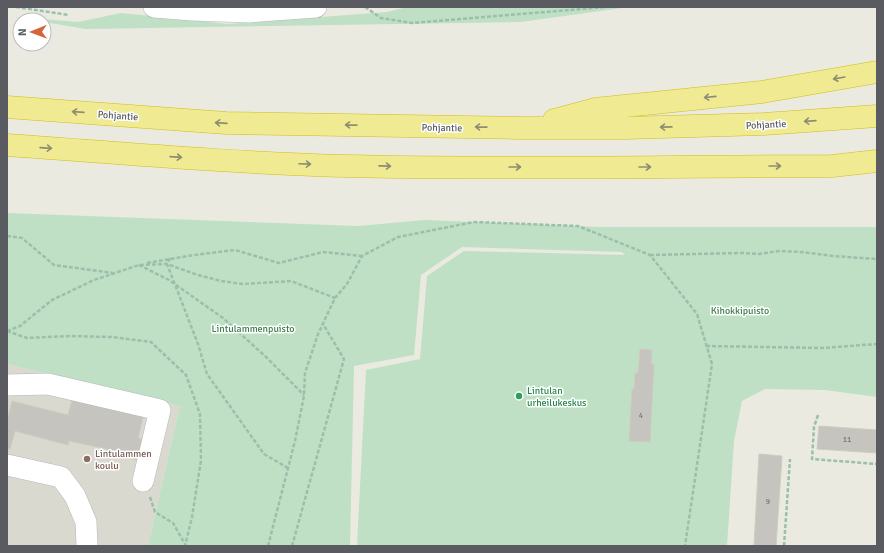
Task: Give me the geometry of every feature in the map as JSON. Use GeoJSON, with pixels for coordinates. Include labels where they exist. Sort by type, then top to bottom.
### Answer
{"type":"FeatureCollection","features":[{"type":"Feature","properties":{"kind":"highway"},"geometry":{"type":"LineString","coordinates":[[520,128],[595,110],[762,92],[877,72]]}},
{"type":"Feature","properties":{"kind":"highway","name":"Pohjantie"},"geometry":{"type":"LineString","coordinates":[[7,107],[226,123],[520,128],[625,128],[764,124],[877,116]]}},
{"type":"Feature","properties":{"kind":"highway"},"geometry":{"type":"LineString","coordinates":[[7,145],[219,161],[346,166],[832,166],[877,162]]}},
{"type":"Feature","properties":{"kind":"highway"},"geometry":{"type":"LineString","coordinates":[[832,166],[877,175]]}},
{"type":"Feature","properties":{"kind":"street"},"geometry":{"type":"LineString","coordinates":[[154,7],[248,12],[306,7]]}},
{"type":"Feature","properties":{"kind":"street"},"geometry":{"type":"LineString","coordinates":[[7,385],[48,384],[160,410],[143,481]]}},
{"type":"Feature","properties":{"kind":"street"},"geometry":{"type":"LineString","coordinates":[[7,465],[62,477],[75,496],[86,522],[88,546]]}},
{"type":"Feature","properties":{"kind":"path"},"geometry":{"type":"LineString","coordinates":[[16,7],[69,15]]}},
{"type":"Feature","properties":{"kind":"path"},"geometry":{"type":"LineString","coordinates":[[365,7],[381,18],[412,23],[606,7]]}},
{"type":"Feature","properties":{"kind":"path"},"geometry":{"type":"LineString","coordinates":[[7,331],[20,326],[52,300],[94,280],[139,265],[170,258],[235,250],[279,263],[323,252],[362,256],[398,237],[474,222],[578,226],[650,255],[759,254],[779,251],[877,259]]}},
{"type":"Feature","properties":{"kind":"path"},"geometry":{"type":"LineString","coordinates":[[7,236],[22,238],[54,265],[114,273]]}},
{"type":"Feature","properties":{"kind":"path"},"geometry":{"type":"LineString","coordinates":[[650,255],[697,314],[712,364],[685,546]]}},
{"type":"Feature","properties":{"kind":"path"},"geometry":{"type":"LineString","coordinates":[[268,546],[295,441],[304,396],[305,373],[318,334],[335,298],[347,284],[362,256]]}},
{"type":"Feature","properties":{"kind":"path"},"geometry":{"type":"LineString","coordinates":[[167,264],[170,258]]}},
{"type":"Feature","properties":{"kind":"path"},"geometry":{"type":"LineString","coordinates":[[139,265],[167,264],[221,281],[244,284],[291,281],[335,298]]}},
{"type":"Feature","properties":{"kind":"path"},"geometry":{"type":"LineString","coordinates":[[167,264],[177,286],[207,374],[264,454],[288,468]]}},
{"type":"Feature","properties":{"kind":"path"},"geometry":{"type":"LineString","coordinates":[[139,265],[177,286],[223,318],[265,356],[304,396]]}},
{"type":"Feature","properties":{"kind":"path"},"geometry":{"type":"LineString","coordinates":[[292,546],[344,359],[323,324]]}},
{"type":"Feature","properties":{"kind":"path"},"geometry":{"type":"LineString","coordinates":[[706,346],[822,348],[877,344]]}},
{"type":"Feature","properties":{"kind":"path"},"geometry":{"type":"LineString","coordinates":[[818,415],[814,427],[812,459],[877,464]]}},
{"type":"Feature","properties":{"kind":"path"},"geometry":{"type":"LineString","coordinates":[[784,546],[790,459]]}},
{"type":"Feature","properties":{"kind":"path"},"geometry":{"type":"LineString","coordinates":[[155,512],[173,523],[186,546]]}},
{"type":"Feature","properties":{"kind":"shaded area","name":"Lintulammen koulu"},"geometry":{"type":"Polygon","coordinates":[[[7,364],[180,406],[148,546],[7,546],[7,364]]]}},
{"type":"Feature","properties":{"kind":"green space"},"geometry":{"type":"Polygon","coordinates":[[[407,7],[629,7],[521,22],[86,29],[52,23],[52,20],[78,22],[121,13],[228,24],[387,12],[407,7]]]}},
{"type":"Feature","properties":{"kind":"green space"},"geometry":{"type":"Polygon","coordinates":[[[7,213],[358,226],[425,220],[599,227],[877,227],[877,397],[825,390],[765,389],[742,401],[734,441],[727,546],[357,546],[366,370],[420,359],[427,276],[464,251],[625,255],[622,252],[462,247],[421,275],[414,355],[354,366],[350,546],[148,546],[180,406],[7,364],[7,213]]]}},
{"type":"Feature","properties":{"kind":"building"},"geometry":{"type":"Polygon","coordinates":[[[640,349],[652,350],[651,364],[654,364],[650,442],[629,441],[632,389],[634,389],[635,373],[638,373],[640,349]]]}},
{"type":"Feature","properties":{"kind":"building"},"geometry":{"type":"Polygon","coordinates":[[[72,400],[143,417],[138,438],[142,439],[137,460],[106,452],[107,449],[69,441],[68,445],[15,431],[10,449],[7,448],[7,421],[12,401],[68,415],[72,400]]]}},
{"type":"Feature","properties":{"kind":"building"},"geometry":{"type":"Polygon","coordinates":[[[819,426],[877,430],[877,453],[817,449],[819,426]]]}},
{"type":"Feature","properties":{"kind":"building"},"geometry":{"type":"Polygon","coordinates":[[[759,454],[782,456],[776,546],[754,546],[759,454]]]}},
{"type":"Feature","properties":{"kind":"place","name":"Lintulan urheilukeskus"},"geometry":{"type":"Point","coordinates":[519,396]}},
{"type":"Feature","properties":{"kind":"place","name":"Lintulammen koulu"},"geometry":{"type":"Point","coordinates":[87,459]}},
{"type":"Feature","properties":{"kind":"park label","name":"Kihokkipuisto"},"geometry":{"type":"Point","coordinates":[740,310]}},
{"type":"Feature","properties":{"kind":"park label","name":"Lintulammenpuisto"},"geometry":{"type":"Point","coordinates":[253,328]}}]}
